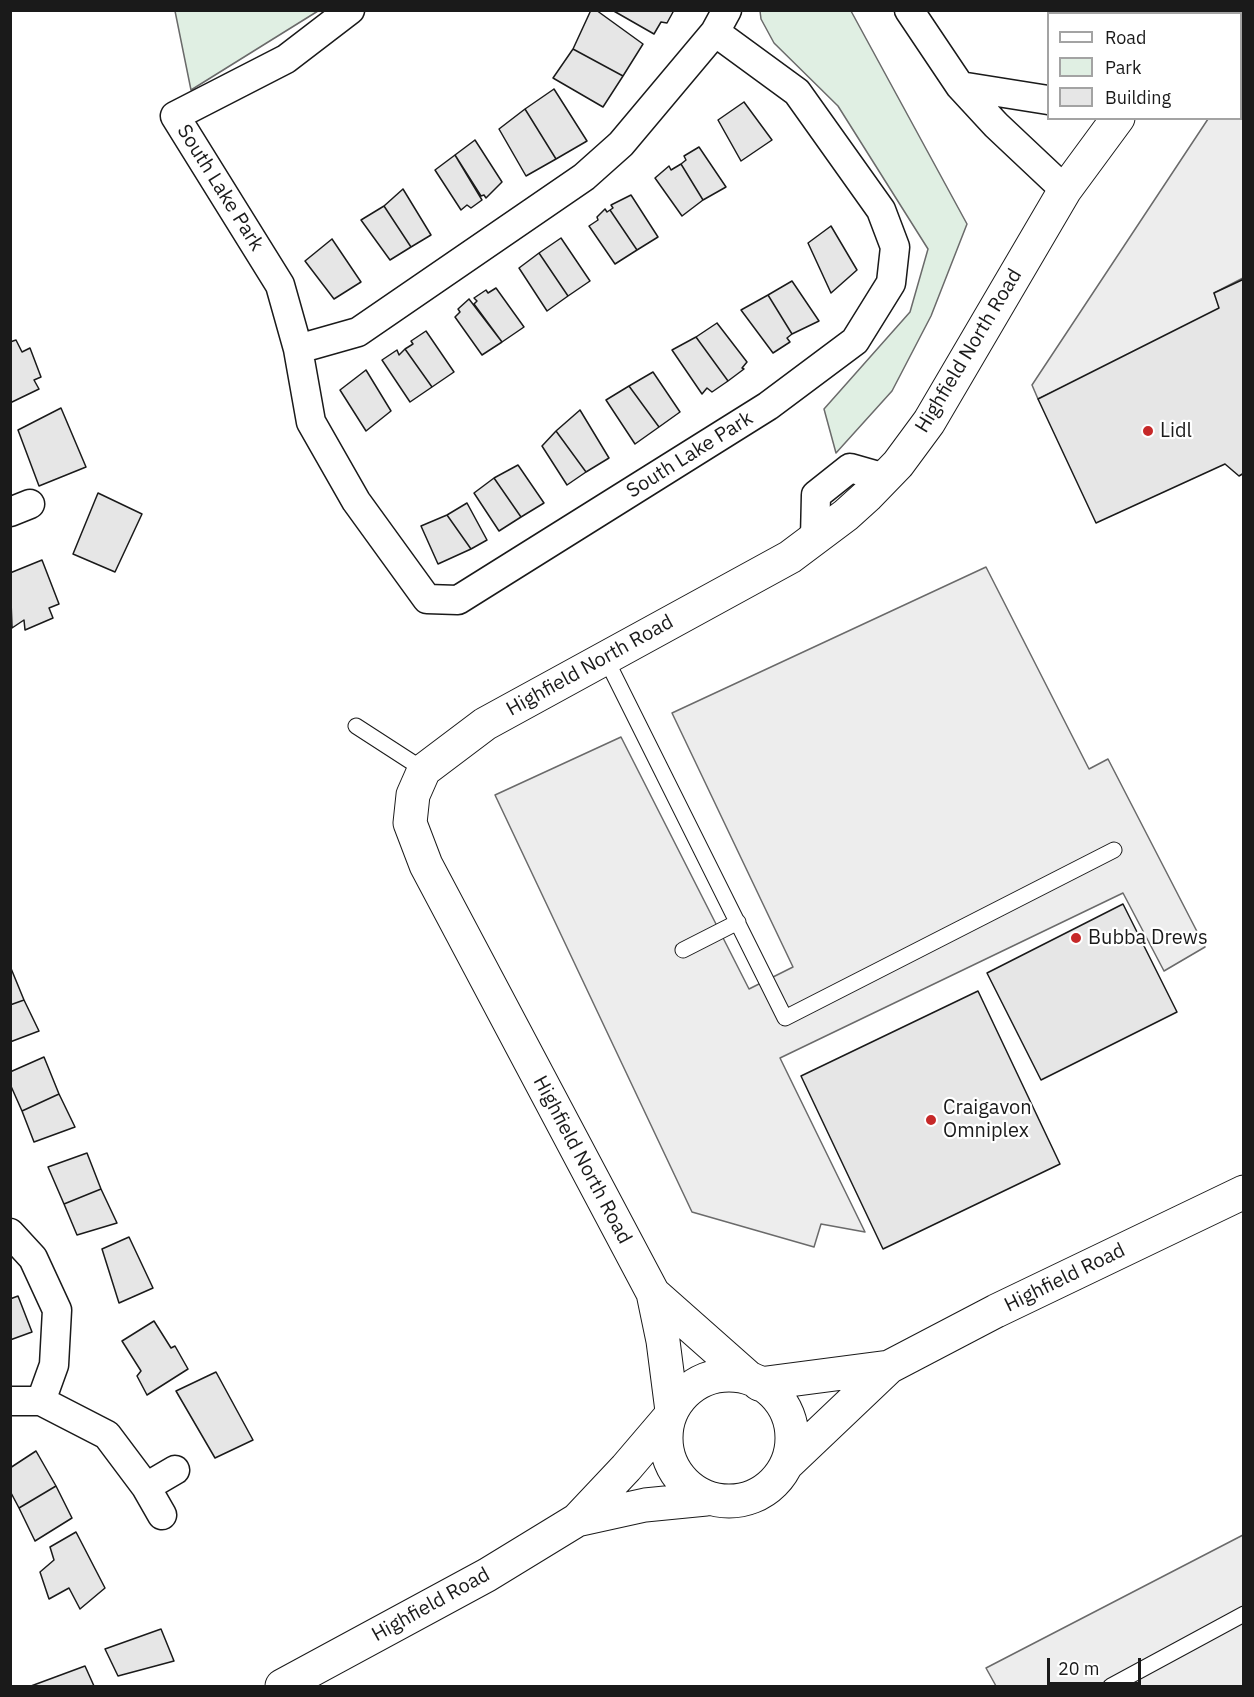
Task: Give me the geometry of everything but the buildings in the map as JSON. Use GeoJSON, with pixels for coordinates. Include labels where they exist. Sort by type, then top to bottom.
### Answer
{"type":"FeatureCollection","features":[{"type":"Feature","properties":{"kind":"street","name":"South Lake Park"},"geometry":{"type":"LineString","coordinates":[[298,349],[358,332],[584,177],[621,144],[721,21],[797,92],[881,210],[895,247],[891,283],[855,341],[768,406],[458,600],[427,599],[356,501],[311,422],[298,349],[280,285],[175,116],[286,59],[350,10]]}},
{"type":"Feature","properties":{"kind":"street"},"geometry":{"type":"LineString","coordinates":[[909,10],[960,86],[996,125],[1065,190]]}},
{"type":"Feature","properties":{"kind":"street"},"geometry":{"type":"LineString","coordinates":[[960,86],[1047,100]]}},
{"type":"Feature","properties":{"kind":"street","name":"Highfield North Road"},"geometry":{"type":"LineString","coordinates":[[670,1415],[663,1341],[653,1293],[426,865],[410,823],[413,795],[424,770],[484,724],[790,557],[846,515],[885,478],[929,422],[1065,190],[1117,120]]}},
{"type":"Feature","properties":{"kind":"street","name":"Highfield Road"},"geometry":{"type":"LineString","coordinates":[[577,1520],[645,1505],[706,1498],[731,1503],[755,1497],[775,1483],[788,1463],[889,1367],[996,1311],[1240,1194]]}},
{"type":"Feature","properties":{"kind":"street"},"geometry":{"type":"LineString","coordinates":[[10,1233],[33,1258],[57,1310],[54,1365],[41,1401]]}},
{"type":"Feature","properties":{"kind":"street","name":"Highfield North Road"},"geometry":{"type":"LineString","coordinates":[[653,1293],[754,1381]]}},
{"type":"Feature","properties":{"kind":"street","name":"Highfield Road"},"geometry":{"type":"LineString","coordinates":[[282,1686],[487,1575],[577,1520],[626,1468],[670,1415],[678,1398],[697,1383],[723,1375],[754,1381],[889,1367]]}},
{"type":"Feature","properties":{"kind":"street"},"geometry":{"type":"LineString","coordinates":[[754,1381],[773,1392],[788,1414],[792,1439],[788,1463]]}},
{"type":"Feature","properties":{"kind":"street"},"geometry":{"type":"LineString","coordinates":[[10,1401],[41,1401],[107,1435],[147,1487],[162,1515]]}},
{"type":"Feature","properties":{"kind":"street","name":"Highfield Road"},"geometry":{"type":"LineString","coordinates":[[670,1415],[665,1444],[671,1466],[686,1486],[706,1498]]}},
{"type":"Feature","properties":{"kind":"street"},"geometry":{"type":"LineString","coordinates":[[147,1487],[175,1470]]}},
{"type":"Feature","properties":{"kind":"lane"},"geometry":{"type":"LineString","coordinates":[[606,659],[785,1018],[1114,850]]}},
{"type":"Feature","properties":{"kind":"lane"},"geometry":{"type":"LineString","coordinates":[[356,726],[424,770]]}},
{"type":"Feature","properties":{"kind":"lane"},"geometry":{"type":"LineString","coordinates":[[683,950],[738,922]]}},
{"type":"Feature","properties":{"kind":"lane"},"geometry":{"type":"LineString","coordinates":[[1111,1686],[1244,1614]]}},
{"type":"Feature","properties":{"kind":"green space"},"geometry":{"type":"Polygon","coordinates":[[[175,10],[318,11],[191,90],[175,10]]]}},
{"type":"Feature","properties":{"kind":"green space"},"geometry":{"type":"Polygon","coordinates":[[[760,11],[851,11],[967,224],[931,316],[892,391],[836,453],[824,409],[910,312],[928,249],[838,106],[774,43],[761,19],[760,11]]]}},
{"type":"Feature","properties":{"kind":"shaded area"},"geometry":{"type":"Polygon","coordinates":[[[1243,65],[1243,278],[1214,293],[1223,312],[1038,399],[1032,385],[1207,120],[1242,120],[1243,65]]]}},
{"type":"Feature","properties":{"kind":"shaded area"},"geometry":{"type":"Polygon","coordinates":[[[986,567],[1089,769],[1108,759],[1205,947],[1164,971],[1123,893],[780,1058],[865,1232],[821,1224],[814,1247],[692,1212],[495,795],[621,737],[749,989],[793,967],[672,713],[986,567]]]}},
{"type":"Feature","properties":{"kind":"shaded area"},"geometry":{"type":"Polygon","coordinates":[[[1243,1535],[1243,1686],[996,1686],[986,1668],[1243,1535]]]}},
{"type":"Feature","properties":{"kind":"place","name":"Lidl"},"geometry":{"type":"Point","coordinates":[1148,431]}},
{"type":"Feature","properties":{"kind":"place","name":"Bubba Drews"},"geometry":{"type":"Point","coordinates":[1076,938]}},
{"type":"Feature","properties":{"kind":"place","name":"Craigavon Omniplex"},"geometry":{"type":"Point","coordinates":[931,1120]}}]}
